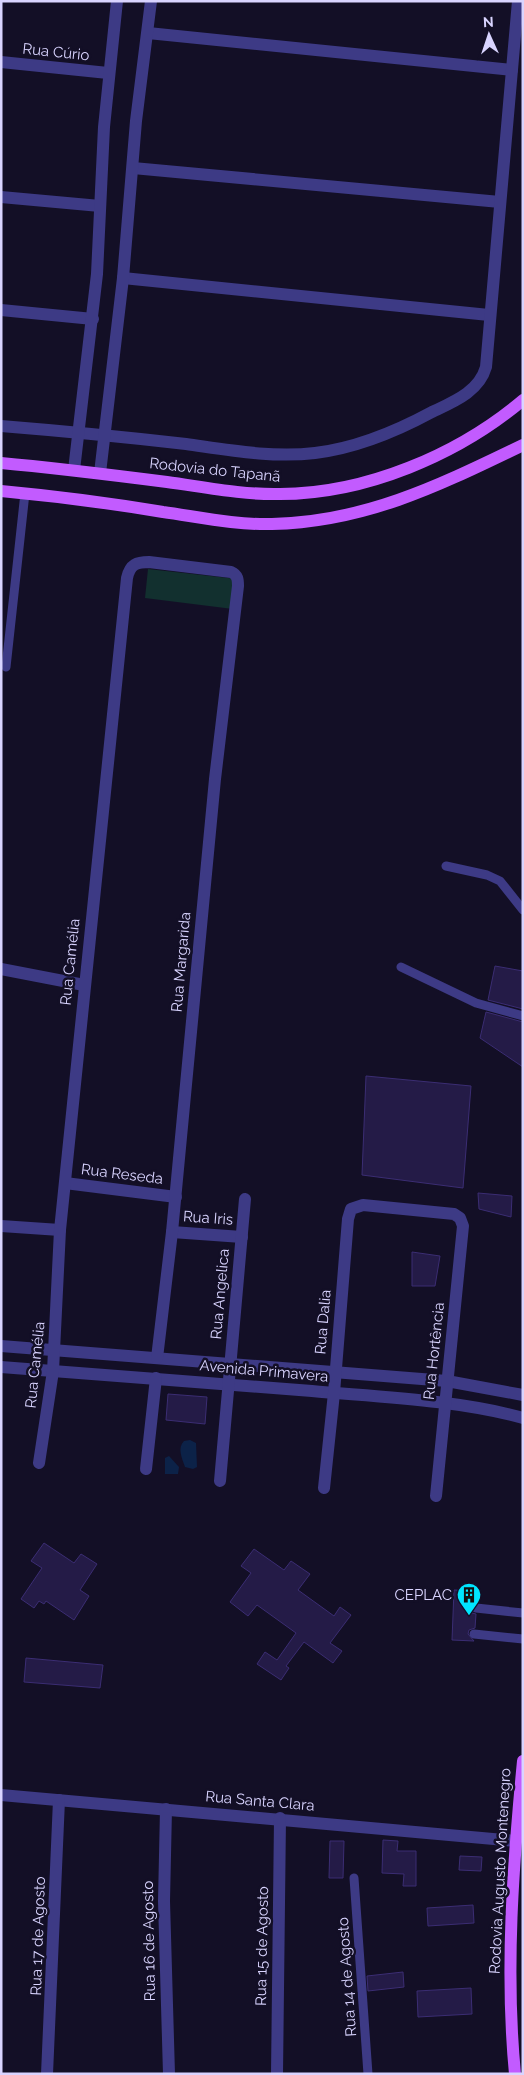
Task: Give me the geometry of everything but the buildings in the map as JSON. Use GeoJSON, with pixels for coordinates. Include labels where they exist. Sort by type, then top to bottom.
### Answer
{"type":"FeatureCollection","features":[{"type":"Feature","properties":{"kind":"main road","name":"Rodovia do Tapanã"},"geometry":{"type":"LineString","coordinates":[[1,463],[100,473],[208,488],[279,494],[301,493],[343,487],[406,469],[449,450],[498,421],[523,400]]}},
{"type":"Feature","properties":{"kind":"main road"},"geometry":{"type":"LineString","coordinates":[[1,491],[221,520],[271,524],[295,523],[355,514],[398,502],[461,476],[523,445]]}},
{"type":"Feature","properties":{"kind":"main road","name":"Rodovia Augusto Montenegro"},"geometry":{"type":"LineString","coordinates":[[515,2074],[510,1990],[511,1917],[523,1761]]}},
{"type":"Feature","properties":{"kind":"street"},"geometry":{"type":"LineString","coordinates":[[74,470],[93,319],[108,73],[117,1]]}},
{"type":"Feature","properties":{"kind":"street"},"geometry":{"type":"LineString","coordinates":[[100,473],[123,278],[134,168],[136,121],[151,1]]}},
{"type":"Feature","properties":{"kind":"street"},"geometry":{"type":"LineString","coordinates":[[1,426],[103,435],[259,453],[313,453],[358,444],[387,435],[466,394],[484,374],[486,367],[489,315],[518,1]]}},
{"type":"Feature","properties":{"kind":"street"},"geometry":{"type":"LineString","coordinates":[[148,33],[512,70]]}},
{"type":"Feature","properties":{"kind":"street","name":"Rua Cúrio"},"geometry":{"type":"LineString","coordinates":[[1,62],[108,73]]}},
{"type":"Feature","properties":{"kind":"street"},"geometry":{"type":"LineString","coordinates":[[134,168],[500,202]]}},
{"type":"Feature","properties":{"kind":"street"},"geometry":{"type":"LineString","coordinates":[[1,197],[100,206]]}},
{"type":"Feature","properties":{"kind":"street"},"geometry":{"type":"LineString","coordinates":[[123,278],[489,315]]}},
{"type":"Feature","properties":{"kind":"street"},"geometry":{"type":"LineString","coordinates":[[1,310],[93,319]]}},
{"type":"Feature","properties":{"kind":"street","name":"Rua Camélia"},"geometry":{"type":"LineString","coordinates":[[39,1463],[53,1371],[60,1230],[84,986],[130,568],[139,562],[149,562],[231,572]]}},
{"type":"Feature","properties":{"kind":"street","name":"Rua Margarida"},"geometry":{"type":"LineString","coordinates":[[158,1358],[176,1197],[215,779],[238,598],[238,579],[231,572]]}},
{"type":"Feature","properties":{"kind":"street"},"geometry":{"type":"LineString","coordinates":[[1,969],[84,986]]}},
{"type":"Feature","properties":{"kind":"street","name":"Rua Reseda"},"geometry":{"type":"LineString","coordinates":[[65,1183],[176,1197]]}},
{"type":"Feature","properties":{"kind":"street","name":"Rua Angelica"},"geometry":{"type":"LineString","coordinates":[[220,1481],[245,1199]]}},
{"type":"Feature","properties":{"kind":"street","name":"Rua Hortência"},"geometry":{"type":"LineString","coordinates":[[348,1219],[351,1209],[363,1205],[454,1214],[460,1218],[463,1226],[436,1496]]}},
{"type":"Feature","properties":{"kind":"street","name":"Rua Dalia"},"geometry":{"type":"LineString","coordinates":[[324,1488],[336,1374],[348,1219]]}},
{"type":"Feature","properties":{"kind":"street"},"geometry":{"type":"LineString","coordinates":[[1,1226],[60,1230]]}},
{"type":"Feature","properties":{"kind":"street","name":"Rua Iris"},"geometry":{"type":"LineString","coordinates":[[172,1232],[242,1237]]}},
{"type":"Feature","properties":{"kind":"street","name":"Avenida Primavera"},"geometry":{"type":"LineString","coordinates":[[1,1346],[336,1374],[447,1381],[523,1395]]}},
{"type":"Feature","properties":{"kind":"street","name":"Avenida Primavera"},"geometry":{"type":"LineString","coordinates":[[1,1367],[334,1393],[445,1404],[502,1412],[523,1418]]}},
{"type":"Feature","properties":{"kind":"street"},"geometry":{"type":"LineString","coordinates":[[146,1469],[156,1378]]}},
{"type":"Feature","properties":{"kind":"street","name":"Rua Santa Clara"},"geometry":{"type":"LineString","coordinates":[[1,1795],[280,1818],[516,1841]]}},
{"type":"Feature","properties":{"kind":"street","name":"Rua 17 de Agosto"},"geometry":{"type":"LineString","coordinates":[[48,2074],[60,1800]]}},
{"type":"Feature","properties":{"kind":"street","name":"Rua 16 de Agosto"},"geometry":{"type":"LineString","coordinates":[[166,1809],[164,1900],[169,2074]]}},
{"type":"Feature","properties":{"kind":"street","name":"Rua 15 de Agosto"},"geometry":{"type":"LineString","coordinates":[[277,2074],[280,1818]]}},
{"type":"Feature","properties":{"kind":"lane"},"geometry":{"type":"LineString","coordinates":[[6,667],[25,493]]}},
{"type":"Feature","properties":{"kind":"lane"},"geometry":{"type":"LineString","coordinates":[[446,866],[487,875],[500,881],[523,910]]}},
{"type":"Feature","properties":{"kind":"lane"},"geometry":{"type":"LineString","coordinates":[[401,967],[476,1003],[523,1016]]}},
{"type":"Feature","properties":{"kind":"lane"},"geometry":{"type":"LineString","coordinates":[[476,1608],[523,1613]]}},
{"type":"Feature","properties":{"kind":"lane"},"geometry":{"type":"LineString","coordinates":[[474,1634],[523,1639]]}},
{"type":"Feature","properties":{"kind":"lane","name":"Rua 14 de Agosto"},"geometry":{"type":"LineString","coordinates":[[354,1878],[368,2074]]}},
{"type":"Feature","properties":{"kind":"green space"},"geometry":{"type":"Polygon","coordinates":[[[148,569],[237,579],[233,609],[145,598],[148,569]]]}},
{"type":"Feature","properties":{"kind":"water"},"geometry":{"type":"Polygon","coordinates":[[[190,1440],[196,1443],[197,1467],[193,1469],[185,1467],[181,1453],[184,1441],[190,1440]]]}},
{"type":"Feature","properties":{"kind":"water"},"geometry":{"type":"Polygon","coordinates":[[[169,1456],[179,1467],[178,1474],[165,1474],[165,1458],[169,1456]]]}},
{"type":"Feature","properties":{"kind":"place","name":"CEPLAC"},"geometry":{"type":"Point","coordinates":[469,1616]}}]}
